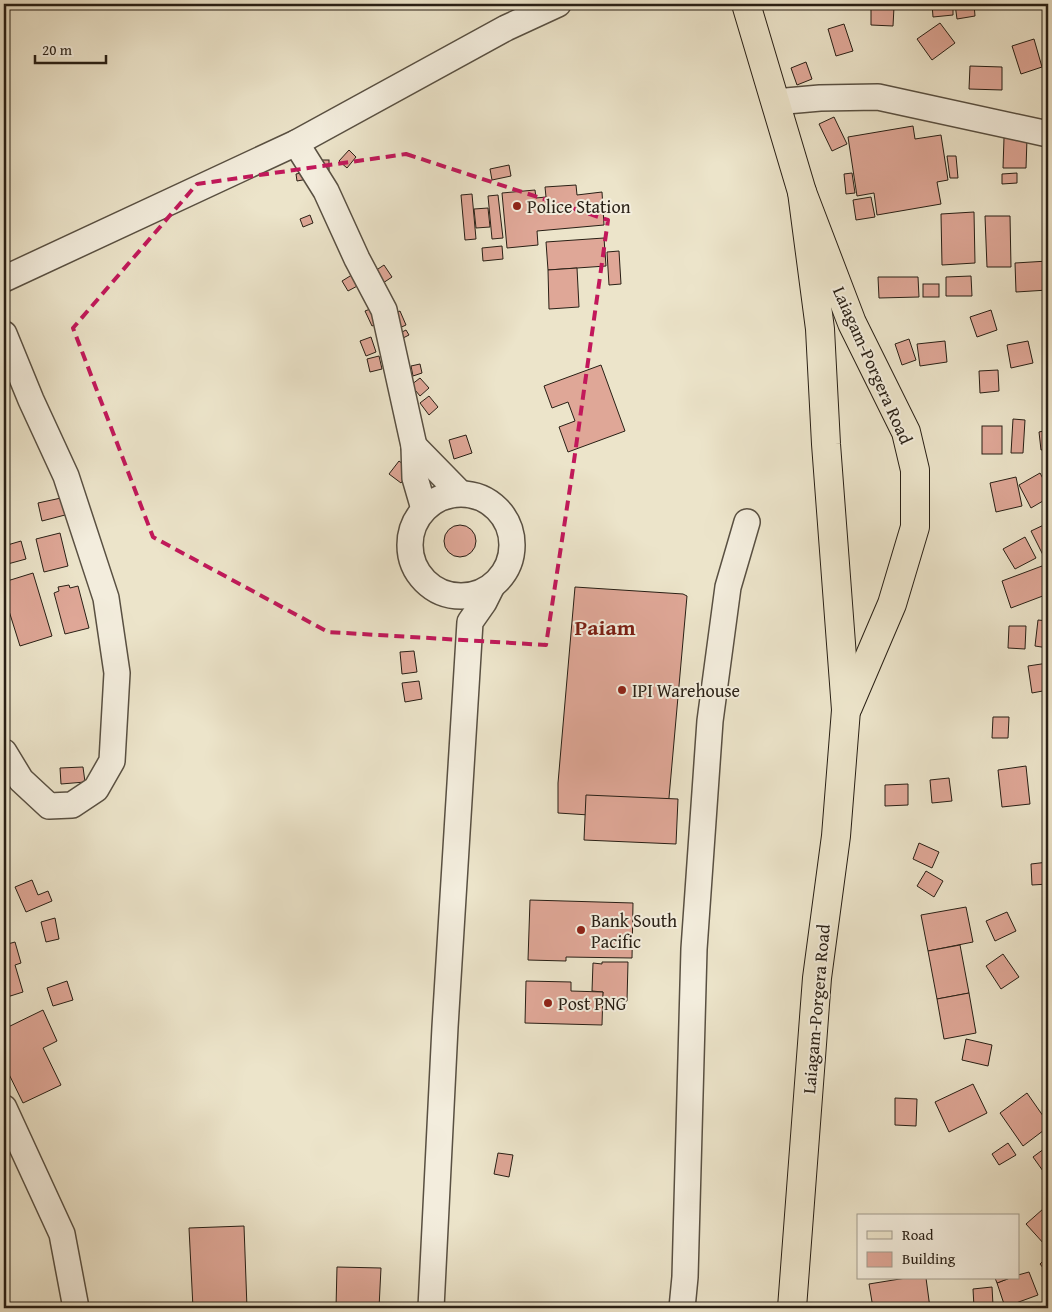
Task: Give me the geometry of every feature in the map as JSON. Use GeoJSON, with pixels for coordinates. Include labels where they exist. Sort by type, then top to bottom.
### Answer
{"type":"FeatureCollection","features":[{"type":"Feature","properties":{"kind":"main road","name":"Laiagam-Porgera Road"},"geometry":{"type":"LineString","coordinates":[[746,4],[802,192],[852,323],[906,432],[915,470],[915,527],[892,604],[846,710]]}},
{"type":"Feature","properties":{"kind":"main road","name":"Laiagam-Porgera Road"},"geometry":{"type":"LineString","coordinates":[[792,1308],[817,978],[836,836],[846,710],[826,444],[820,329],[802,192]]}},
{"type":"Feature","properties":{"kind":"street"},"geometry":{"type":"LineString","coordinates":[[4,279],[296,144],[506,28],[558,4]]}},
{"type":"Feature","properties":{"kind":"street"},"geometry":{"type":"LineString","coordinates":[[775,102],[878,96],[1048,134]]}},
{"type":"Feature","properties":{"kind":"street"},"geometry":{"type":"LineString","coordinates":[[296,144],[326,191],[357,259],[384,310],[414,446],[414,478],[424,509]]}},
{"type":"Feature","properties":{"kind":"street"},"geometry":{"type":"LineString","coordinates":[[4,334],[31,400],[66,476],[106,598],[117,673],[112,761],[96,789],[72,805],[49,806],[21,780],[4,752]]}},
{"type":"Feature","properties":{"kind":"street"},"geometry":{"type":"LineString","coordinates":[[414,446],[460,493]]}},
{"type":"Feature","properties":{"kind":"street"},"geometry":{"type":"LineString","coordinates":[[431,1308],[445,1027],[470,622],[491,588],[499,581],[513,554],[509,524],[489,500],[460,493],[440,498],[424,509],[413,526],[410,551],[419,575],[470,622]]}},
{"type":"Feature","properties":{"kind":"street"},"geometry":{"type":"LineString","coordinates":[[682,1308],[685,1277],[694,949],[710,721],[728,587],[747,522]]}},
{"type":"Feature","properties":{"kind":"street"},"geometry":{"type":"LineString","coordinates":[[434,589],[463,597],[491,588]]}},
{"type":"Feature","properties":{"kind":"street"},"geometry":{"type":"LineString","coordinates":[[4,1108],[62,1234],[76,1308]]}},
{"type":"Feature","properties":{"kind":"highlighted area"},"geometry":{"type":"Polygon","coordinates":[[[406,154],[608,220],[546,645],[328,632],[153,537],[73,328],[197,184],[406,154]]]}},
{"type":"Feature","properties":{"kind":"building"},"geometry":{"type":"Polygon","coordinates":[[[932,4],[953,4],[953,15],[933,17],[932,4]]]}},
{"type":"Feature","properties":{"kind":"building"},"geometry":{"type":"Polygon","coordinates":[[[955,4],[974,4],[975,16],[957,19],[955,4]]]}},
{"type":"Feature","properties":{"kind":"building"},"geometry":{"type":"Polygon","coordinates":[[[871,6],[894,7],[893,26],[871,25],[871,6]]]}},
{"type":"Feature","properties":{"kind":"building"},"geometry":{"type":"Polygon","coordinates":[[[940,23],[955,43],[932,60],[917,39],[940,23]]]}},
{"type":"Feature","properties":{"kind":"building"},"geometry":{"type":"Polygon","coordinates":[[[844,24],[853,51],[836,56],[828,29],[844,24]]]}},
{"type":"Feature","properties":{"kind":"building"},"geometry":{"type":"Polygon","coordinates":[[[1034,39],[1042,67],[1021,74],[1012,46],[1034,39]]]}},
{"type":"Feature","properties":{"kind":"building"},"geometry":{"type":"Polygon","coordinates":[[[806,62],[812,79],[797,85],[791,68],[806,62]]]}},
{"type":"Feature","properties":{"kind":"building"},"geometry":{"type":"Polygon","coordinates":[[[970,66],[1002,67],[1002,90],[969,89],[970,66]]]}},
{"type":"Feature","properties":{"kind":"building"},"geometry":{"type":"Polygon","coordinates":[[[834,117],[847,144],[832,151],[819,124],[834,117]]]}},
{"type":"Feature","properties":{"kind":"building"},"geometry":{"type":"Polygon","coordinates":[[[913,126],[915,139],[941,135],[948,180],[937,182],[941,204],[877,215],[874,193],[857,196],[848,137],[913,126]]]}},
{"type":"Feature","properties":{"kind":"building"},"geometry":{"type":"Polygon","coordinates":[[[1004,138],[1027,139],[1026,168],[1003,168],[1004,138]]]}},
{"type":"Feature","properties":{"kind":"building"},"geometry":{"type":"Polygon","coordinates":[[[349,150],[356,157],[347,168],[339,161],[349,150]]]}},
{"type":"Feature","properties":{"kind":"building"},"geometry":{"type":"Polygon","coordinates":[[[947,156],[956,156],[958,178],[950,178],[947,156]]]}},
{"type":"Feature","properties":{"kind":"building"},"geometry":{"type":"Polygon","coordinates":[[[316,160],[329,160],[329,172],[316,172],[316,160]]]}},
{"type":"Feature","properties":{"kind":"building"},"geometry":{"type":"Polygon","coordinates":[[[509,165],[511,176],[492,180],[490,169],[509,165]]]}},
{"type":"Feature","properties":{"kind":"building"},"geometry":{"type":"Polygon","coordinates":[[[306,172],[308,179],[297,181],[296,174],[306,172]]]}},
{"type":"Feature","properties":{"kind":"building"},"geometry":{"type":"Polygon","coordinates":[[[852,173],[855,193],[846,194],[844,174],[852,173]]]}},
{"type":"Feature","properties":{"kind":"building"},"geometry":{"type":"Polygon","coordinates":[[[1017,173],[1017,183],[1002,184],[1002,174],[1017,173]]]}},
{"type":"Feature","properties":{"kind":"building"},"geometry":{"type":"Polygon","coordinates":[[[576,185],[577,195],[602,192],[604,225],[537,231],[538,245],[507,248],[502,193],[535,190],[536,198],[546,197],[545,187],[576,185]]]}},
{"type":"Feature","properties":{"kind":"building"},"geometry":{"type":"Polygon","coordinates":[[[472,194],[476,239],[465,240],[461,195],[472,194]]]}},
{"type":"Feature","properties":{"kind":"building"},"geometry":{"type":"Polygon","coordinates":[[[498,195],[503,238],[492,239],[488,196],[498,195]]]}},
{"type":"Feature","properties":{"kind":"building"},"geometry":{"type":"Polygon","coordinates":[[[871,197],[875,217],[856,220],[853,200],[871,197]]]}},
{"type":"Feature","properties":{"kind":"building"},"geometry":{"type":"Polygon","coordinates":[[[488,208],[490,227],[476,228],[474,209],[488,208]]]}},
{"type":"Feature","properties":{"kind":"building"},"geometry":{"type":"Polygon","coordinates":[[[974,212],[975,263],[942,265],[941,214],[974,212]]]}},
{"type":"Feature","properties":{"kind":"building"},"geometry":{"type":"Polygon","coordinates":[[[310,215],[313,223],[303,227],[300,219],[310,215]]]}},
{"type":"Feature","properties":{"kind":"building"},"geometry":{"type":"Polygon","coordinates":[[[985,216],[1010,216],[1011,267],[987,267],[985,216]]]}},
{"type":"Feature","properties":{"kind":"building"},"geometry":{"type":"Polygon","coordinates":[[[604,238],[606,266],[548,270],[546,242],[604,238]]]}},
{"type":"Feature","properties":{"kind":"building"},"geometry":{"type":"Polygon","coordinates":[[[502,246],[503,259],[483,261],[482,248],[502,246]]]}},
{"type":"Feature","properties":{"kind":"building"},"geometry":{"type":"Polygon","coordinates":[[[619,251],[621,284],[609,285],[607,252],[619,251]]]}},
{"type":"Feature","properties":{"kind":"building"},"geometry":{"type":"Polygon","coordinates":[[[1048,261],[1048,290],[1016,292],[1015,263],[1048,261]]]}},
{"type":"Feature","properties":{"kind":"building"},"geometry":{"type":"Polygon","coordinates":[[[384,265],[392,277],[377,287],[369,275],[384,265]]]}},
{"type":"Feature","properties":{"kind":"building"},"geometry":{"type":"Polygon","coordinates":[[[577,268],[579,307],[549,309],[548,270],[577,268]]]}},
{"type":"Feature","properties":{"kind":"building"},"geometry":{"type":"Polygon","coordinates":[[[355,273],[361,284],[348,291],[342,281],[355,273]]]}},
{"type":"Feature","properties":{"kind":"building"},"geometry":{"type":"Polygon","coordinates":[[[971,276],[972,296],[946,296],[946,277],[971,276]]]}},
{"type":"Feature","properties":{"kind":"building"},"geometry":{"type":"Polygon","coordinates":[[[878,277],[918,277],[919,297],[879,298],[878,277]]]}},
{"type":"Feature","properties":{"kind":"building"},"geometry":{"type":"Polygon","coordinates":[[[923,284],[939,284],[939,297],[923,297],[923,284]]]}},
{"type":"Feature","properties":{"kind":"building"},"geometry":{"type":"Polygon","coordinates":[[[1048,305],[1048,326],[1045,326],[1043,306],[1048,305]]]}},
{"type":"Feature","properties":{"kind":"building"},"geometry":{"type":"Polygon","coordinates":[[[378,306],[384,321],[372,326],[365,311],[378,306]]]}},
{"type":"Feature","properties":{"kind":"building"},"geometry":{"type":"Polygon","coordinates":[[[991,310],[997,330],[977,337],[970,317],[991,310]]]}},
{"type":"Feature","properties":{"kind":"building"},"geometry":{"type":"Polygon","coordinates":[[[400,311],[406,325],[395,330],[389,316],[400,311]]]}},
{"type":"Feature","properties":{"kind":"building"},"geometry":{"type":"Polygon","coordinates":[[[406,330],[409,335],[401,339],[398,334],[406,330]]]}},
{"type":"Feature","properties":{"kind":"building"},"geometry":{"type":"Polygon","coordinates":[[[371,337],[376,352],[366,356],[360,341],[371,337]]]}},
{"type":"Feature","properties":{"kind":"building"},"geometry":{"type":"Polygon","coordinates":[[[909,339],[916,360],[902,365],[895,344],[909,339]]]}},
{"type":"Feature","properties":{"kind":"building"},"geometry":{"type":"Polygon","coordinates":[[[945,341],[947,362],[920,366],[917,344],[945,341]]]}},
{"type":"Feature","properties":{"kind":"building"},"geometry":{"type":"Polygon","coordinates":[[[1028,341],[1033,363],[1011,368],[1007,345],[1028,341]]]}},
{"type":"Feature","properties":{"kind":"building"},"geometry":{"type":"Polygon","coordinates":[[[379,356],[382,369],[370,372],[367,359],[379,356]]]}},
{"type":"Feature","properties":{"kind":"building"},"geometry":{"type":"Polygon","coordinates":[[[420,364],[422,373],[413,376],[411,366],[420,364]]]}},
{"type":"Feature","properties":{"kind":"building"},"geometry":{"type":"Polygon","coordinates":[[[601,365],[625,431],[568,452],[559,427],[575,421],[568,402],[552,408],[544,386],[601,365]]]}},
{"type":"Feature","properties":{"kind":"building"},"geometry":{"type":"Polygon","coordinates":[[[998,370],[999,391],[980,393],[979,371],[998,370]]]}},
{"type":"Feature","properties":{"kind":"building"},"geometry":{"type":"Polygon","coordinates":[[[420,378],[429,388],[420,396],[411,385],[420,378]]]}},
{"type":"Feature","properties":{"kind":"building"},"geometry":{"type":"Polygon","coordinates":[[[429,396],[438,407],[429,415],[420,403],[429,396]]]}},
{"type":"Feature","properties":{"kind":"building"},"geometry":{"type":"Polygon","coordinates":[[[1013,419],[1025,420],[1023,453],[1011,453],[1013,419]]]}},
{"type":"Feature","properties":{"kind":"building"},"geometry":{"type":"Polygon","coordinates":[[[982,426],[1002,426],[1002,454],[982,454],[982,426]]]}},
{"type":"Feature","properties":{"kind":"building"},"geometry":{"type":"Polygon","coordinates":[[[1048,430],[1048,449],[1041,450],[1039,432],[1048,430]]]}},
{"type":"Feature","properties":{"kind":"building"},"geometry":{"type":"Polygon","coordinates":[[[466,435],[472,453],[454,459],[449,440],[466,435]]]}},
{"type":"Feature","properties":{"kind":"building"},"geometry":{"type":"Polygon","coordinates":[[[399,461],[411,470],[401,483],[389,474],[399,461]]]}},
{"type":"Feature","properties":{"kind":"building"},"geometry":{"type":"Polygon","coordinates":[[[1040,473],[1048,488],[1048,498],[1031,508],[1019,485],[1040,473]]]}},
{"type":"Feature","properties":{"kind":"building"},"geometry":{"type":"Polygon","coordinates":[[[1016,477],[1022,506],[996,512],[990,483],[1016,477]]]}},
{"type":"Feature","properties":{"kind":"building"},"geometry":{"type":"Polygon","coordinates":[[[61,498],[65,515],[42,521],[38,503],[61,498]]]}},
{"type":"Feature","properties":{"kind":"building"},"geometry":{"type":"Polygon","coordinates":[[[1048,523],[1048,555],[1044,557],[1031,531],[1048,523]]]}},
{"type":"Feature","properties":{"kind":"building"},"geometry":{"type":"Polygon","coordinates":[[[460,525],[466,526],[471,530],[475,535],[475,547],[471,552],[466,556],[460,557],[454,556],[449,552],[445,547],[444,541],[445,535],[449,530],[454,526],[460,525]]]}},
{"type":"Feature","properties":{"kind":"building"},"geometry":{"type":"Polygon","coordinates":[[[60,533],[68,566],[44,572],[36,539],[60,533]]]}},
{"type":"Feature","properties":{"kind":"building"},"geometry":{"type":"Polygon","coordinates":[[[1025,537],[1036,558],[1015,569],[1003,549],[1025,537]]]}},
{"type":"Feature","properties":{"kind":"building"},"geometry":{"type":"Polygon","coordinates":[[[21,541],[26,559],[4,565],[4,546],[21,541]]]}},
{"type":"Feature","properties":{"kind":"building"},"geometry":{"type":"Polygon","coordinates":[[[1042,566],[1048,583],[1048,594],[1011,608],[1002,581],[1042,566]]]}},
{"type":"Feature","properties":{"kind":"building"},"geometry":{"type":"Polygon","coordinates":[[[33,573],[52,636],[20,646],[9,611],[4,613],[4,582],[33,573]]]}},
{"type":"Feature","properties":{"kind":"building"},"geometry":{"type":"Polygon","coordinates":[[[69,585],[70,588],[78,586],[89,628],[65,634],[54,593],[59,591],[58,587],[69,585]]]}},
{"type":"Feature","properties":{"kind":"building","name":"IPI Warehouse"},"geometry":{"type":"Polygon","coordinates":[[[575,587],[683,594],[687,596],[667,820],[558,813],[558,783],[575,587]]]}},
{"type":"Feature","properties":{"kind":"building"},"geometry":{"type":"Polygon","coordinates":[[[1038,620],[1048,621],[1048,648],[1035,646],[1038,620]]]}},
{"type":"Feature","properties":{"kind":"building"},"geometry":{"type":"Polygon","coordinates":[[[1009,626],[1026,626],[1025,649],[1008,648],[1009,626]]]}},
{"type":"Feature","properties":{"kind":"building"},"geometry":{"type":"Polygon","coordinates":[[[414,651],[417,672],[402,674],[400,652],[414,651]]]}},
{"type":"Feature","properties":{"kind":"building"},"geometry":{"type":"Polygon","coordinates":[[[1048,663],[1048,690],[1032,693],[1028,666],[1048,663]]]}},
{"type":"Feature","properties":{"kind":"building"},"geometry":{"type":"Polygon","coordinates":[[[419,681],[422,699],[405,702],[402,683],[419,681]]]}},
{"type":"Feature","properties":{"kind":"building"},"geometry":{"type":"Polygon","coordinates":[[[993,717],[1009,717],[1008,738],[992,738],[993,717]]]}},
{"type":"Feature","properties":{"kind":"building"},"geometry":{"type":"Polygon","coordinates":[[[1026,766],[1030,804],[1002,807],[998,770],[1026,766]]]}},
{"type":"Feature","properties":{"kind":"building"},"geometry":{"type":"Polygon","coordinates":[[[83,767],[85,782],[61,784],[60,768],[83,767]]]}},
{"type":"Feature","properties":{"kind":"building"},"geometry":{"type":"Polygon","coordinates":[[[949,778],[952,801],[932,803],[930,780],[949,778]]]}},
{"type":"Feature","properties":{"kind":"building"},"geometry":{"type":"Polygon","coordinates":[[[908,784],[908,805],[885,806],[885,785],[908,784]]]}},
{"type":"Feature","properties":{"kind":"building"},"geometry":{"type":"Polygon","coordinates":[[[586,795],[678,799],[676,844],[584,840],[586,795]]]}},
{"type":"Feature","properties":{"kind":"building"},"geometry":{"type":"Polygon","coordinates":[[[919,843],[939,852],[932,868],[913,859],[919,843]]]}},
{"type":"Feature","properties":{"kind":"building"},"geometry":{"type":"Polygon","coordinates":[[[1048,862],[1048,884],[1032,885],[1031,864],[1048,862]]]}},
{"type":"Feature","properties":{"kind":"building"},"geometry":{"type":"Polygon","coordinates":[[[926,871],[943,881],[934,897],[917,886],[926,871]]]}},
{"type":"Feature","properties":{"kind":"building"},"geometry":{"type":"Polygon","coordinates":[[[32,880],[38,895],[48,891],[52,901],[26,912],[15,887],[32,880]]]}},
{"type":"Feature","properties":{"kind":"building","name":"Bank South Pacific"},"geometry":{"type":"Polygon","coordinates":[[[530,900],[633,903],[632,958],[566,957],[566,961],[528,960],[530,900]]]}},
{"type":"Feature","properties":{"kind":"building"},"geometry":{"type":"Polygon","coordinates":[[[966,907],[973,942],[928,951],[921,915],[966,907]]]}},
{"type":"Feature","properties":{"kind":"building"},"geometry":{"type":"Polygon","coordinates":[[[1007,912],[1016,931],[995,941],[986,921],[1007,912]]]}},
{"type":"Feature","properties":{"kind":"building"},"geometry":{"type":"Polygon","coordinates":[[[55,918],[59,939],[46,942],[41,922],[55,918]]]}},
{"type":"Feature","properties":{"kind":"building"},"geometry":{"type":"Polygon","coordinates":[[[15,942],[21,963],[15,965],[23,992],[4,998],[4,945],[15,942]]]}},
{"type":"Feature","properties":{"kind":"building"},"geometry":{"type":"Polygon","coordinates":[[[960,945],[969,993],[937,999],[928,951],[960,945]]]}},
{"type":"Feature","properties":{"kind":"building"},"geometry":{"type":"Polygon","coordinates":[[[1003,954],[1019,977],[1001,989],[986,966],[1003,954]]]}},
{"type":"Feature","properties":{"kind":"building"},"geometry":{"type":"Polygon","coordinates":[[[602,962],[628,962],[627,1001],[602,1001],[603,992],[592,991],[593,963],[602,964],[602,962]]]}},
{"type":"Feature","properties":{"kind":"building"},"geometry":{"type":"Polygon","coordinates":[[[67,981],[73,1000],[53,1006],[47,988],[67,981]]]}},
{"type":"Feature","properties":{"kind":"building"},"geometry":{"type":"Polygon","coordinates":[[[526,981],[571,982],[571,991],[603,992],[602,1025],[525,1023],[526,981]]]}},
{"type":"Feature","properties":{"kind":"building"},"geometry":{"type":"Polygon","coordinates":[[[969,993],[976,1033],[944,1039],[937,999],[969,993]]]}},
{"type":"Feature","properties":{"kind":"building"},"geometry":{"type":"Polygon","coordinates":[[[43,1010],[57,1041],[43,1048],[61,1085],[23,1103],[4,1064],[4,1029],[43,1010]]]}},
{"type":"Feature","properties":{"kind":"building"},"geometry":{"type":"Polygon","coordinates":[[[966,1039],[992,1045],[988,1066],[962,1060],[966,1039]]]}},
{"type":"Feature","properties":{"kind":"building"},"geometry":{"type":"Polygon","coordinates":[[[973,1084],[987,1113],[949,1132],[935,1102],[973,1084]]]}},
{"type":"Feature","properties":{"kind":"building"},"geometry":{"type":"Polygon","coordinates":[[[1027,1093],[1048,1123],[1048,1127],[1023,1146],[1000,1113],[1027,1093]]]}},
{"type":"Feature","properties":{"kind":"building"},"geometry":{"type":"Polygon","coordinates":[[[895,1098],[917,1099],[916,1126],[895,1125],[895,1098]]]}},
{"type":"Feature","properties":{"kind":"building"},"geometry":{"type":"Polygon","coordinates":[[[1008,1143],[1016,1155],[999,1165],[992,1154],[1008,1143]]]}},
{"type":"Feature","properties":{"kind":"building"},"geometry":{"type":"Polygon","coordinates":[[[1048,1146],[1048,1178],[1033,1157],[1048,1146]]]}},
{"type":"Feature","properties":{"kind":"building"},"geometry":{"type":"Polygon","coordinates":[[[498,1153],[513,1155],[509,1177],[494,1174],[498,1153]]]}},
{"type":"Feature","properties":{"kind":"building"},"geometry":{"type":"Polygon","coordinates":[[[1043,1209],[1048,1216],[1048,1242],[1045,1245],[1026,1224],[1043,1209]]]}},
{"type":"Feature","properties":{"kind":"building"},"geometry":{"type":"Polygon","coordinates":[[[244,1226],[247,1308],[193,1308],[189,1228],[244,1226]]]}},
{"type":"Feature","properties":{"kind":"building"},"geometry":{"type":"Polygon","coordinates":[[[1048,1256],[1048,1274],[1040,1264],[1048,1256]]]}},
{"type":"Feature","properties":{"kind":"building"},"geometry":{"type":"Polygon","coordinates":[[[337,1267],[381,1268],[379,1308],[336,1308],[337,1267]]]}},
{"type":"Feature","properties":{"kind":"building"},"geometry":{"type":"Polygon","coordinates":[[[1029,1272],[1038,1295],[1005,1307],[997,1283],[1005,1280],[1020,1280],[1020,1274],[1029,1272]]]}},
{"type":"Feature","properties":{"kind":"building"},"geometry":{"type":"Polygon","coordinates":[[[894,1280],[926,1280],[930,1308],[873,1308],[869,1284],[894,1280]]]}},
{"type":"Feature","properties":{"kind":"building"},"geometry":{"type":"Polygon","coordinates":[[[992,1287],[993,1305],[974,1307],[973,1289],[992,1287]]]}},
{"type":"Feature","properties":{"kind":"building"},"geometry":{"type":"Polygon","coordinates":[[[639,1303],[639,1308],[623,1308],[623,1306],[639,1303]]]}},
{"type":"Feature","properties":{"kind":"place","name":"Police Station"},"geometry":{"type":"Point","coordinates":[517,206]}},
{"type":"Feature","properties":{"kind":"place","name":"IPI Warehouse"},"geometry":{"type":"Point","coordinates":[622,690]}},
{"type":"Feature","properties":{"kind":"place","name":"Bank South Pacific"},"geometry":{"type":"Point","coordinates":[581,930]}},
{"type":"Feature","properties":{"kind":"place","name":"Post PNG"},"geometry":{"type":"Point","coordinates":[548,1003]}},
{"type":"Feature","properties":{"kind":"district","name":"Paiam"},"geometry":{"type":"Point","coordinates":[605,627]}}]}
